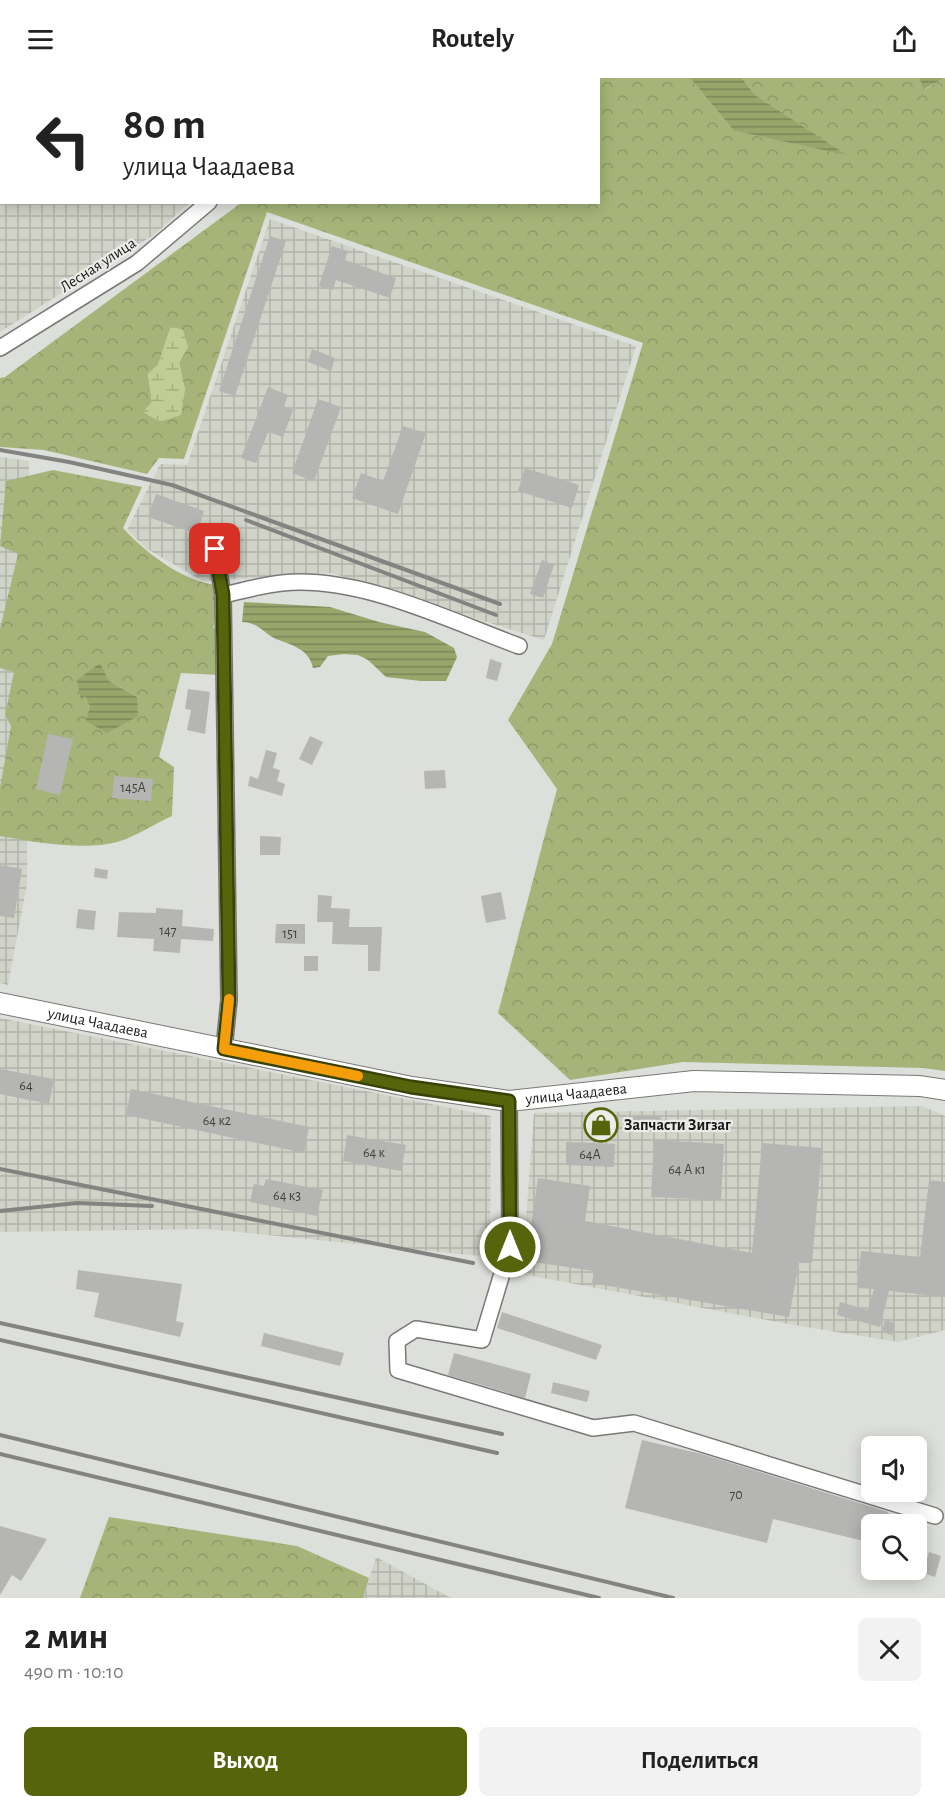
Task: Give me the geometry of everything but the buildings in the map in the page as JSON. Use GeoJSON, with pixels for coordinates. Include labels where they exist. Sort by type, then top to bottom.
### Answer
{"type":"FeatureCollection","features":[{"type":"Feature","properties":{"kind":"main road","name":"улица Чаадаева"},"geometry":{"type":"LineString","coordinates":[[0,1004],[411,1087],[509,1101],[694,1081],[920,1086],[945,1090]]}},
{"type":"Feature","properties":{"kind":"street","name":"Лесная улица"},"geometry":{"type":"LineString","coordinates":[[0,348],[137,264],[207,204]]}},
{"type":"Feature","properties":{"kind":"street"},"geometry":{"type":"LineString","coordinates":[[215,549],[223,595],[229,1000],[224,1049]]}},
{"type":"Feature","properties":{"kind":"street"},"geometry":{"type":"LineString","coordinates":[[223,595],[282,583],[331,585],[385,596],[519,646]]}},
{"type":"Feature","properties":{"kind":"street"},"geometry":{"type":"LineString","coordinates":[[509,1101],[510,1247],[482,1340],[416,1329],[397,1341],[398,1370],[593,1428],[634,1423],[935,1516]]}},
{"type":"Feature","properties":{"kind":"shaded area"},"geometry":{"type":"Polygon","coordinates":[[[690,78],[742,78],[755,95],[847,155],[734,131],[690,78]]]}},
{"type":"Feature","properties":{"kind":"shaded area"},"geometry":{"type":"Polygon","coordinates":[[[919,78],[945,78],[924,89],[919,78]]]}},
{"type":"Feature","properties":{"kind":"shaded area"},"geometry":{"type":"Polygon","coordinates":[[[0,204],[188,204],[155,234],[0,332],[0,204]]]}},
{"type":"Feature","properties":{"kind":"shaded area"},"geometry":{"type":"Polygon","coordinates":[[[270,219],[636,346],[544,640],[331,573],[203,581],[147,549],[127,530],[160,464],[187,465],[270,219]]]}},
{"type":"Feature","properties":{"kind":"shaded area"},"geometry":{"type":"Polygon","coordinates":[[[0,457],[29,461],[27,884],[8,985],[0,983],[0,457]]]}},
{"type":"Feature","properties":{"kind":"shaded area"},"geometry":{"type":"Polygon","coordinates":[[[244,602],[330,607],[379,622],[425,632],[454,648],[457,657],[446,681],[386,677],[368,660],[358,655],[328,656],[320,667],[313,668],[304,652],[271,637],[248,622],[242,622],[244,602]]]}},
{"type":"Feature","properties":{"kind":"shaded area"},"geometry":{"type":"Polygon","coordinates":[[[100,663],[109,681],[137,697],[138,716],[107,733],[86,721],[90,707],[85,696],[81,700],[77,680],[100,663]]]}},
{"type":"Feature","properties":{"kind":"shaded area"},"geometry":{"type":"Polygon","coordinates":[[[0,1018],[491,1116],[490,1257],[207,1229],[0,1232],[0,1018]]]}},
{"type":"Feature","properties":{"kind":"shaded area"},"geometry":{"type":"Polygon","coordinates":[[[922,1106],[945,1116],[945,1330],[898,1342],[788,1324],[522,1274],[534,1113],[922,1106]]]}},
{"type":"Feature","properties":{"kind":"shaded area"},"geometry":{"type":"Polygon","coordinates":[[[376,1557],[451,1598],[363,1598],[376,1557]]]}},
{"type":"Feature","properties":{"kind":"green space"},"geometry":{"type":"Polygon","coordinates":[[[600,78],[690,78],[734,131],[845,154],[755,95],[742,78],[919,78],[925,89],[945,78],[945,1071],[923,1068],[683,1062],[570,1080],[498,1013],[557,789],[508,720],[552,644],[643,343],[267,212],[184,459],[159,458],[147,474],[44,450],[0,447],[0,378],[5,377],[240,204],[600,204],[600,78]],[[171,326],[158,365],[148,374],[152,402],[144,412],[185,390],[179,363],[188,346],[171,326]]]}},
{"type":"Feature","properties":{"kind":"green space"},"geometry":{"type":"Polygon","coordinates":[[[171,326],[183,330],[188,347],[179,363],[185,390],[181,415],[160,422],[143,412],[152,402],[148,374],[158,365],[171,326]]]}},
{"type":"Feature","properties":{"kind":"green space"},"geometry":{"type":"Polygon","coordinates":[[[53,470],[142,487],[123,528],[166,565],[205,583],[218,585],[219,606],[213,627],[220,636],[219,675],[181,673],[159,757],[174,767],[172,816],[117,842],[74,846],[0,836],[0,788],[11,726],[5,715],[14,672],[0,668],[0,629],[18,554],[0,546],[6,481],[53,470]],[[109,681],[85,695],[90,707],[137,697],[109,681]]]}},
{"type":"Feature","properties":{"kind":"green space"},"geometry":{"type":"Polygon","coordinates":[[[109,1517],[297,1546],[369,1578],[363,1598],[80,1598],[109,1517]]]}},
{"type":"Feature","properties":{"kind":"railway"},"geometry":{"type":"LineString","coordinates":[[0,450],[69,462],[172,485],[500,604]]}},
{"type":"Feature","properties":{"kind":"railway"},"geometry":{"type":"LineString","coordinates":[[246,520],[496,615]]}},
{"type":"Feature","properties":{"kind":"railway"},"geometry":{"type":"LineString","coordinates":[[0,1169],[473,1263]]}},
{"type":"Feature","properties":{"kind":"railway"},"geometry":{"type":"LineString","coordinates":[[0,1211],[77,1203],[152,1206]]}},
{"type":"Feature","properties":{"kind":"railway"},"geometry":{"type":"LineString","coordinates":[[0,1323],[502,1434]]}},
{"type":"Feature","properties":{"kind":"railway"},"geometry":{"type":"LineString","coordinates":[[0,1340],[497,1453]]}},
{"type":"Feature","properties":{"kind":"railway"},"geometry":{"type":"LineString","coordinates":[[0,1435],[673,1598]]}},
{"type":"Feature","properties":{"kind":"railway"},"geometry":{"type":"LineString","coordinates":[[0,1454],[599,1598]]}},
{"type":"Feature","properties":{"kind":"slow traffic"},"geometry":{"type":"LineString","coordinates":[[229,999],[224,1049],[358,1076]]}},
{"type":"Feature","properties":{"kind":"place","name":"Запчасти Зигзаг"},"geometry":{"type":"Point","coordinates":[601,1125]}},
{"type":"Feature","properties":{"kind":"route"},"geometry":{"type":"LineString","coordinates":[[215,549],[223,595],[229,1000],[224,1049],[411,1087],[509,1101],[510,1247]]}}]}
